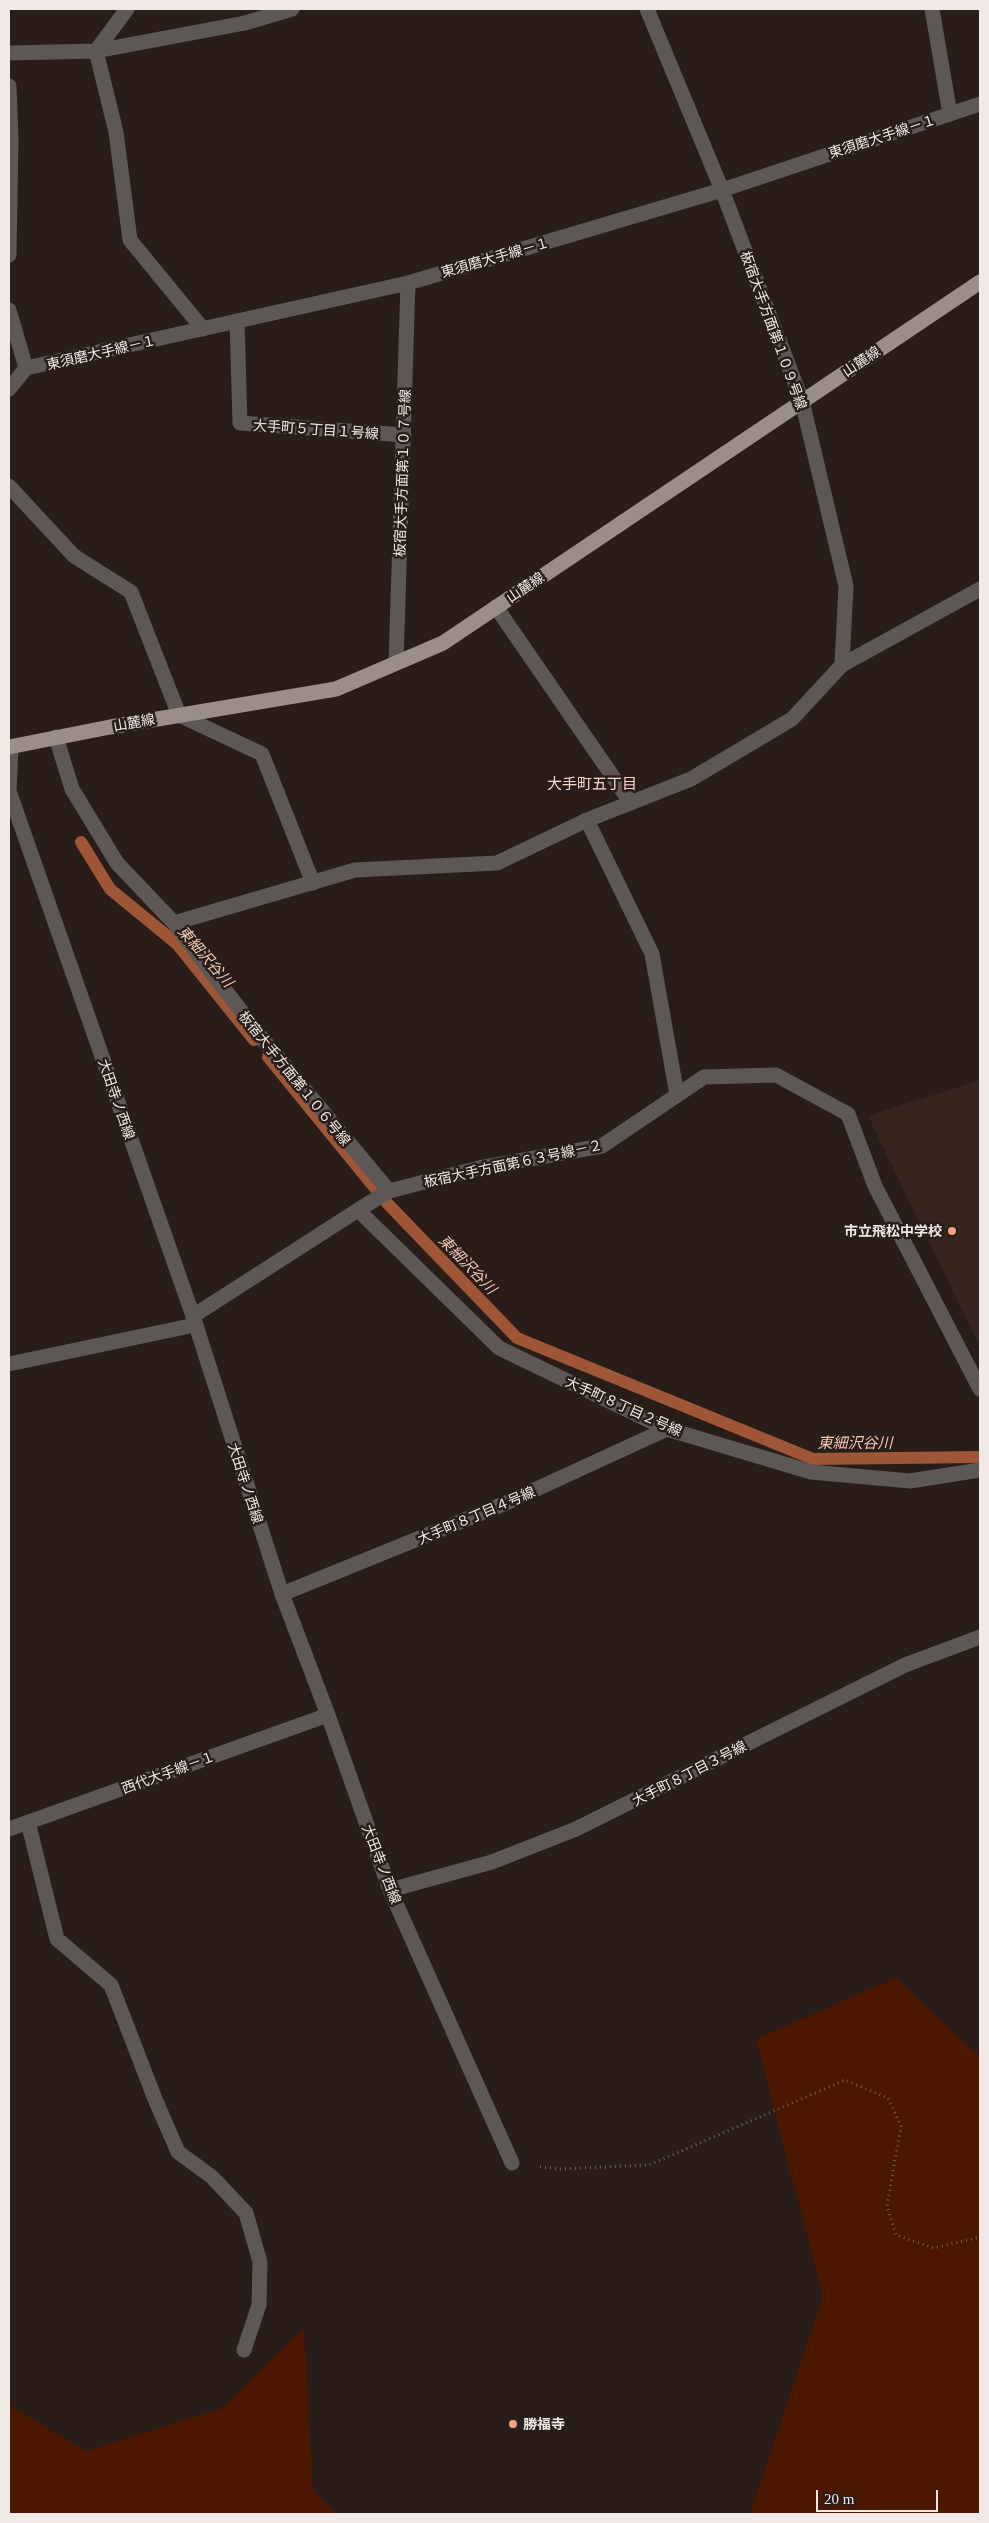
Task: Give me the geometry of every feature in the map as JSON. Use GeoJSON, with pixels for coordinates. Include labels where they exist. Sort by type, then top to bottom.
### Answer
{"type":"FeatureCollection","features":[{"type":"Feature","properties":{"kind":"main road","name":"山麓線"},"geometry":{"type":"LineString","coordinates":[[10,747],[56,737],[336,688],[443,643],[980,282]]}},
{"type":"Feature","properties":{"kind":"street"},"geometry":{"type":"LineString","coordinates":[[96,51],[128,9]]}},
{"type":"Feature","properties":{"kind":"street"},"geometry":{"type":"LineString","coordinates":[[9,53],[96,51],[245,23],[292,9]]}},
{"type":"Feature","properties":{"kind":"street","name":"板宿大手方面第１０９号線"},"geometry":{"type":"LineString","coordinates":[[647,9],[722,190],[802,401],[846,586],[842,665]]}},
{"type":"Feature","properties":{"kind":"street"},"geometry":{"type":"LineString","coordinates":[[932,9],[950,114]]}},
{"type":"Feature","properties":{"kind":"street"},"geometry":{"type":"LineString","coordinates":[[96,51],[116,132],[130,240],[203,329]]}},
{"type":"Feature","properties":{"kind":"street"},"geometry":{"type":"LineString","coordinates":[[9,86],[9,255]]}},
{"type":"Feature","properties":{"kind":"street","name":"東須磨大手線－１"},"geometry":{"type":"LineString","coordinates":[[9,389],[26,368],[408,283],[722,190],[980,104]]}},
{"type":"Feature","properties":{"kind":"street","name":"板宿大手方面第１０７号線"},"geometry":{"type":"LineString","coordinates":[[396,663],[408,283]]}},
{"type":"Feature","properties":{"kind":"street"},"geometry":{"type":"LineString","coordinates":[[9,310],[26,368]]}},
{"type":"Feature","properties":{"kind":"street","name":"大手町５丁目１号線"},"geometry":{"type":"LineString","coordinates":[[237,321],[240,423],[404,435]]}},
{"type":"Feature","properties":{"kind":"street"},"geometry":{"type":"LineString","coordinates":[[9,486],[74,556],[131,592],[179,715],[262,754],[313,883]]}},
{"type":"Feature","properties":{"kind":"street"},"geometry":{"type":"LineString","coordinates":[[174,923],[355,870],[498,863],[587,820],[691,779],[792,719],[842,665],[980,589]]}},
{"type":"Feature","properties":{"kind":"street"},"geometry":{"type":"LineString","coordinates":[[496,607],[631,803]]}},
{"type":"Feature","properties":{"kind":"street","name":"板宿大手方面第１０６号線"},"geometry":{"type":"LineString","coordinates":[[56,737],[72,789],[117,863],[174,923],[261,1037],[387,1192]]}},
{"type":"Feature","properties":{"kind":"street"},"geometry":{"type":"LineString","coordinates":[[9,791],[10,747]]}},
{"type":"Feature","properties":{"kind":"street","name":"大田寺ノ西線"},"geometry":{"type":"LineString","coordinates":[[9,791],[194,1321],[282,1594],[328,1715],[390,1890],[512,2163]]}},
{"type":"Feature","properties":{"kind":"street"},"geometry":{"type":"LineString","coordinates":[[587,820],[652,954],[677,1095]]}},
{"type":"Feature","properties":{"kind":"street","name":"板宿大手方面第６３号線－２"},"geometry":{"type":"LineString","coordinates":[[360,1209],[387,1192],[479,1168],[602,1146],[704,1077],[776,1075],[848,1114],[875,1186],[980,1389]]}},
{"type":"Feature","properties":{"kind":"street"},"geometry":{"type":"LineString","coordinates":[[9,1364],[194,1321],[360,1209]]}},
{"type":"Feature","properties":{"kind":"street","name":"大手町８丁目２号線"},"geometry":{"type":"LineString","coordinates":[[360,1209],[499,1348],[668,1429],[811,1472],[910,1481],[980,1470]]}},
{"type":"Feature","properties":{"kind":"street","name":"大手町８丁目４号線"},"geometry":{"type":"LineString","coordinates":[[282,1594],[506,1503],[668,1429]]}},
{"type":"Feature","properties":{"kind":"street","name":"大手町８丁目３号線"},"geometry":{"type":"LineString","coordinates":[[390,1890],[492,1862],[576,1830],[905,1665],[980,1637]]}},
{"type":"Feature","properties":{"kind":"street","name":"西代大手線－１"},"geometry":{"type":"LineString","coordinates":[[9,1829],[328,1715]]}},
{"type":"Feature","properties":{"kind":"street"},"geometry":{"type":"LineString","coordinates":[[28,1822],[57,1939],[110,1985],[178,2152],[212,2177],[246,2213],[260,2262],[259,2305],[244,2350]]}},
{"type":"Feature","properties":{"kind":"path"},"geometry":{"type":"LineString","coordinates":[[512,2163],[559,2169],[649,2165],[845,2080],[888,2098],[901,2126],[887,2206],[896,2234],[934,2248],[980,2237]]}},
{"type":"Feature","properties":{"kind":"shaded area","name":"市立飛松中学校"},"geometry":{"type":"Polygon","coordinates":[[[980,1080],[980,1347],[868,1116],[980,1080]]]}},
{"type":"Feature","properties":{"kind":"shaded area"},"geometry":{"type":"Polygon","coordinates":[[[896,1978],[980,2057],[980,2514],[750,2514],[823,2297],[756,2039],[896,1978]]]}},
{"type":"Feature","properties":{"kind":"shaded area"},"geometry":{"type":"Polygon","coordinates":[[[304,2327],[313,2491],[337,2514],[9,2514],[9,2405],[86,2451],[221,2409],[304,2327]]]}},
{"type":"Feature","properties":{"kind":"waterway","name":"東細沢谷川"},"geometry":{"type":"LineString","coordinates":[[81,842],[110,889],[177,944],[254,1040]]}},
{"type":"Feature","properties":{"kind":"waterway","name":"東細沢谷川"},"geometry":{"type":"LineString","coordinates":[[268,1057],[387,1203],[517,1338],[813,1459],[980,1457]]}},
{"type":"Feature","properties":{"kind":"place","name":"市立飛松中学校"},"geometry":{"type":"Point","coordinates":[952,1231]}},
{"type":"Feature","properties":{"kind":"place","name":"勝福寺"},"geometry":{"type":"Point","coordinates":[513,2424]}},
{"type":"Feature","properties":{"kind":"district","name":"大手町五丁目"},"geometry":{"type":"Point","coordinates":[592,783]}}]}
